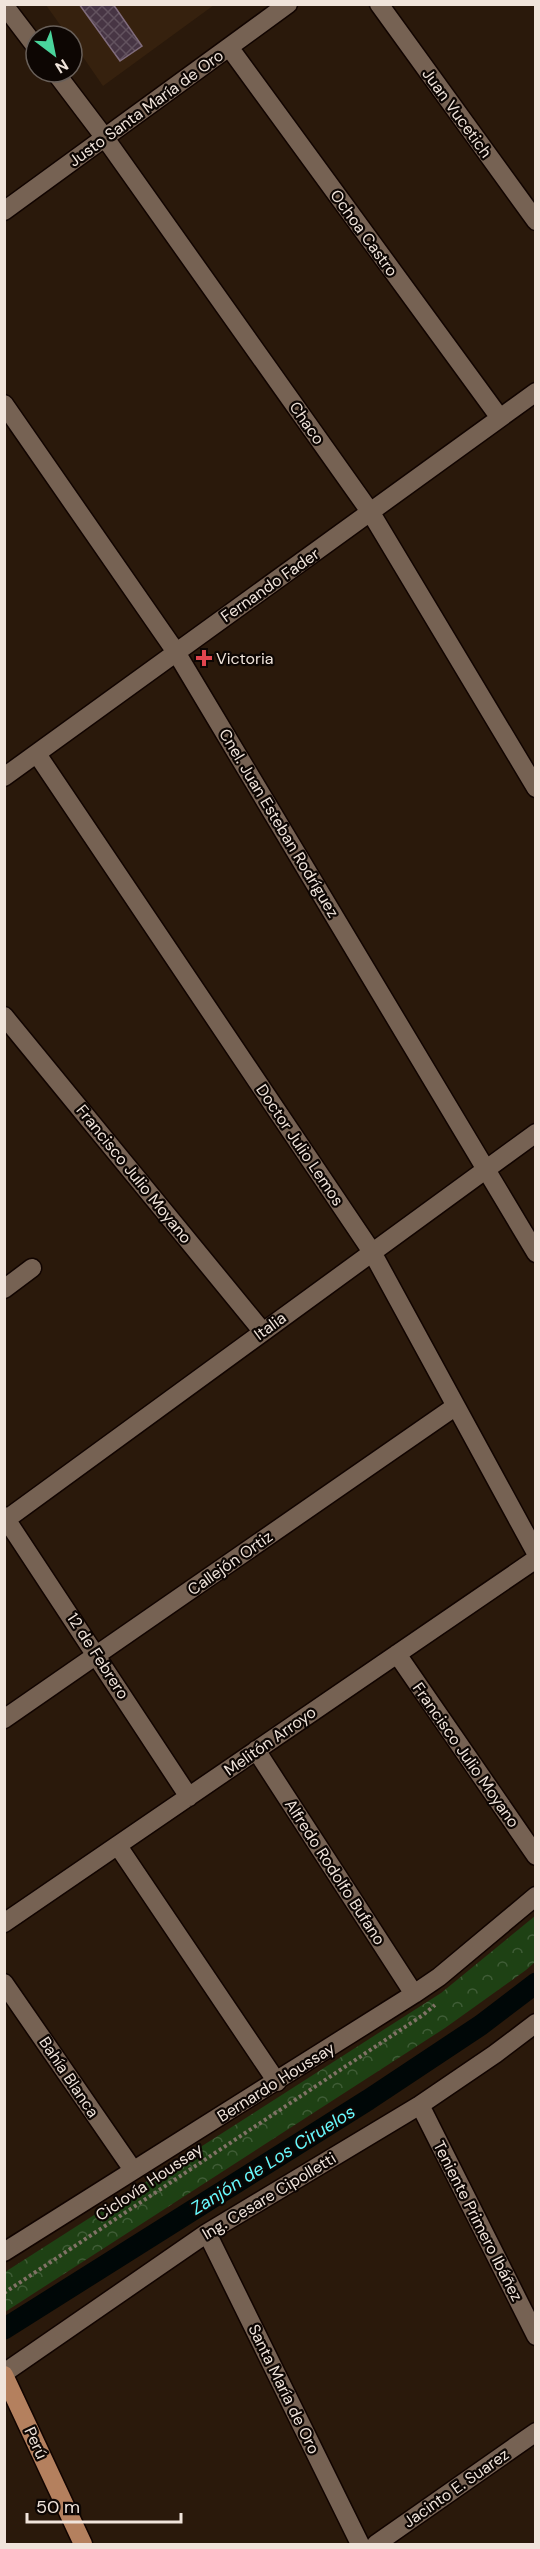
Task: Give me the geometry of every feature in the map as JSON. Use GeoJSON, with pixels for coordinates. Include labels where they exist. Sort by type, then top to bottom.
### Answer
{"type":"FeatureCollection","features":[{"type":"Feature","properties":{"kind":"main road","name":"Perú"},"geometry":{"type":"LineString","coordinates":[[4,2374],[83,2544]]}},
{"type":"Feature","properties":{"kind":"street","name":"Justo Santa María de Oro"},"geometry":{"type":"LineString","coordinates":[[4,211],[288,4]]}},
{"type":"Feature","properties":{"kind":"street","name":"Juan Vucetich"},"geometry":{"type":"LineString","coordinates":[[379,4],[536,221]]}},
{"type":"Feature","properties":{"kind":"street"},"geometry":{"type":"LineString","coordinates":[[4,5],[24,31]]}},
{"type":"Feature","properties":{"kind":"street","name":"Ochoa Castro"},"geometry":{"type":"LineString","coordinates":[[229,48],[500,418]]}},
{"type":"Feature","properties":{"kind":"street","name":"Chaco"},"geometry":{"type":"LineString","coordinates":[[64,84],[105,138],[371,513],[536,788]]}},
{"type":"Feature","properties":{"kind":"street","name":"Fernando Fader"},"geometry":{"type":"LineString","coordinates":[[4,777],[536,392]]}},
{"type":"Feature","properties":{"kind":"street","name":"Cnel. Juan Esteban Rodríguez"},"geometry":{"type":"LineString","coordinates":[[4,404],[176,652],[536,1253]]}},
{"type":"Feature","properties":{"kind":"street","name":"Doctor Julio Lemos"},"geometry":{"type":"LineString","coordinates":[[37,754],[372,1251],[536,1553]]}},
{"type":"Feature","properties":{"kind":"street","name":"Francisco Julio Moyano"},"geometry":{"type":"LineString","coordinates":[[4,1016],[263,1332]]}},
{"type":"Feature","properties":{"kind":"street","name":"Italia"},"geometry":{"type":"LineString","coordinates":[[5,1519],[536,1133]]}},
{"type":"Feature","properties":{"kind":"street"},"geometry":{"type":"LineString","coordinates":[[4,1289],[32,1268]]}},
{"type":"Feature","properties":{"kind":"street","name":"Callejón Ortiz"},"geometry":{"type":"LineString","coordinates":[[4,1719],[456,1406]]}},
{"type":"Feature","properties":{"kind":"street","name":"12 de Febrero"},"geometry":{"type":"LineString","coordinates":[[5,1519],[98,1655],[189,1797]]}},
{"type":"Feature","properties":{"kind":"street","name":"Melitón Arroyo"},"geometry":{"type":"LineString","coordinates":[[4,1923],[536,1558]]}},
{"type":"Feature","properties":{"kind":"street","name":"Francisco Julio Moyano"},"geometry":{"type":"LineString","coordinates":[[397,1654],[536,1856]]}},
{"type":"Feature","properties":{"kind":"street","name":"Alfredo Rodolfo Bufano"},"geometry":{"type":"LineString","coordinates":[[256,1750],[414,1994]]}},
{"type":"Feature","properties":{"kind":"street"},"geometry":{"type":"LineString","coordinates":[[118,1846],[277,2082]]}},
{"type":"Feature","properties":{"kind":"street","name":"Bernardo Houssay"},"geometry":{"type":"LineString","coordinates":[[4,2252],[414,1994],[439,1977],[536,1896]]}},
{"type":"Feature","properties":{"kind":"street","name":"Bahía Blanca"},"geometry":{"type":"LineString","coordinates":[[4,1983],[133,2170]]}},
{"type":"Feature","properties":{"kind":"street","name":"Ing. Cesare Cipolletti"},"geometry":{"type":"LineString","coordinates":[[4,2374],[207,2233],[420,2105],[536,2023]]}},
{"type":"Feature","properties":{"kind":"street","name":"Teniente Primero Ibáñez"},"geometry":{"type":"LineString","coordinates":[[420,2105],[536,2336]]}},
{"type":"Feature","properties":{"kind":"street","name":"Santa María de Oro"},"geometry":{"type":"LineString","coordinates":[[207,2233],[360,2544]]}},
{"type":"Feature","properties":{"kind":"street","name":"Jacinto E. Suarez"},"geometry":{"type":"LineString","coordinates":[[376,2544],[536,2432]]}},
{"type":"Feature","properties":{"kind":"path","name":"Ciclovía Houssay"},"geometry":{"type":"LineString","coordinates":[[4,2293],[423,2015],[440,2000]]}},
{"type":"Feature","properties":{"kind":"shaded area"},"geometry":{"type":"Polygon","coordinates":[[[46,5],[214,5],[103,86],[84,58],[84,24],[59,24],[46,5]]]}},
{"type":"Feature","properties":{"kind":"green space"},"geometry":{"type":"Polygon","coordinates":[[[535,1916],[535,1962],[526,1970],[445,2028],[5,2312],[5,2272],[441,1993],[535,1916]]]}},
{"type":"Feature","properties":{"kind":"building"},"geometry":{"type":"Polygon","coordinates":[[[79,4],[113,4],[142,46],[120,61],[79,4]]]}},
{"type":"Feature","properties":{"kind":"waterway","name":"Zanjón de Los Ciruelos"},"geometry":{"type":"LineString","coordinates":[[4,2329],[368,2100],[481,2025],[536,1983]]}},
{"type":"Feature","properties":{"kind":"place","name":"Victoria"},"geometry":{"type":"Point","coordinates":[204,658]}}]}
